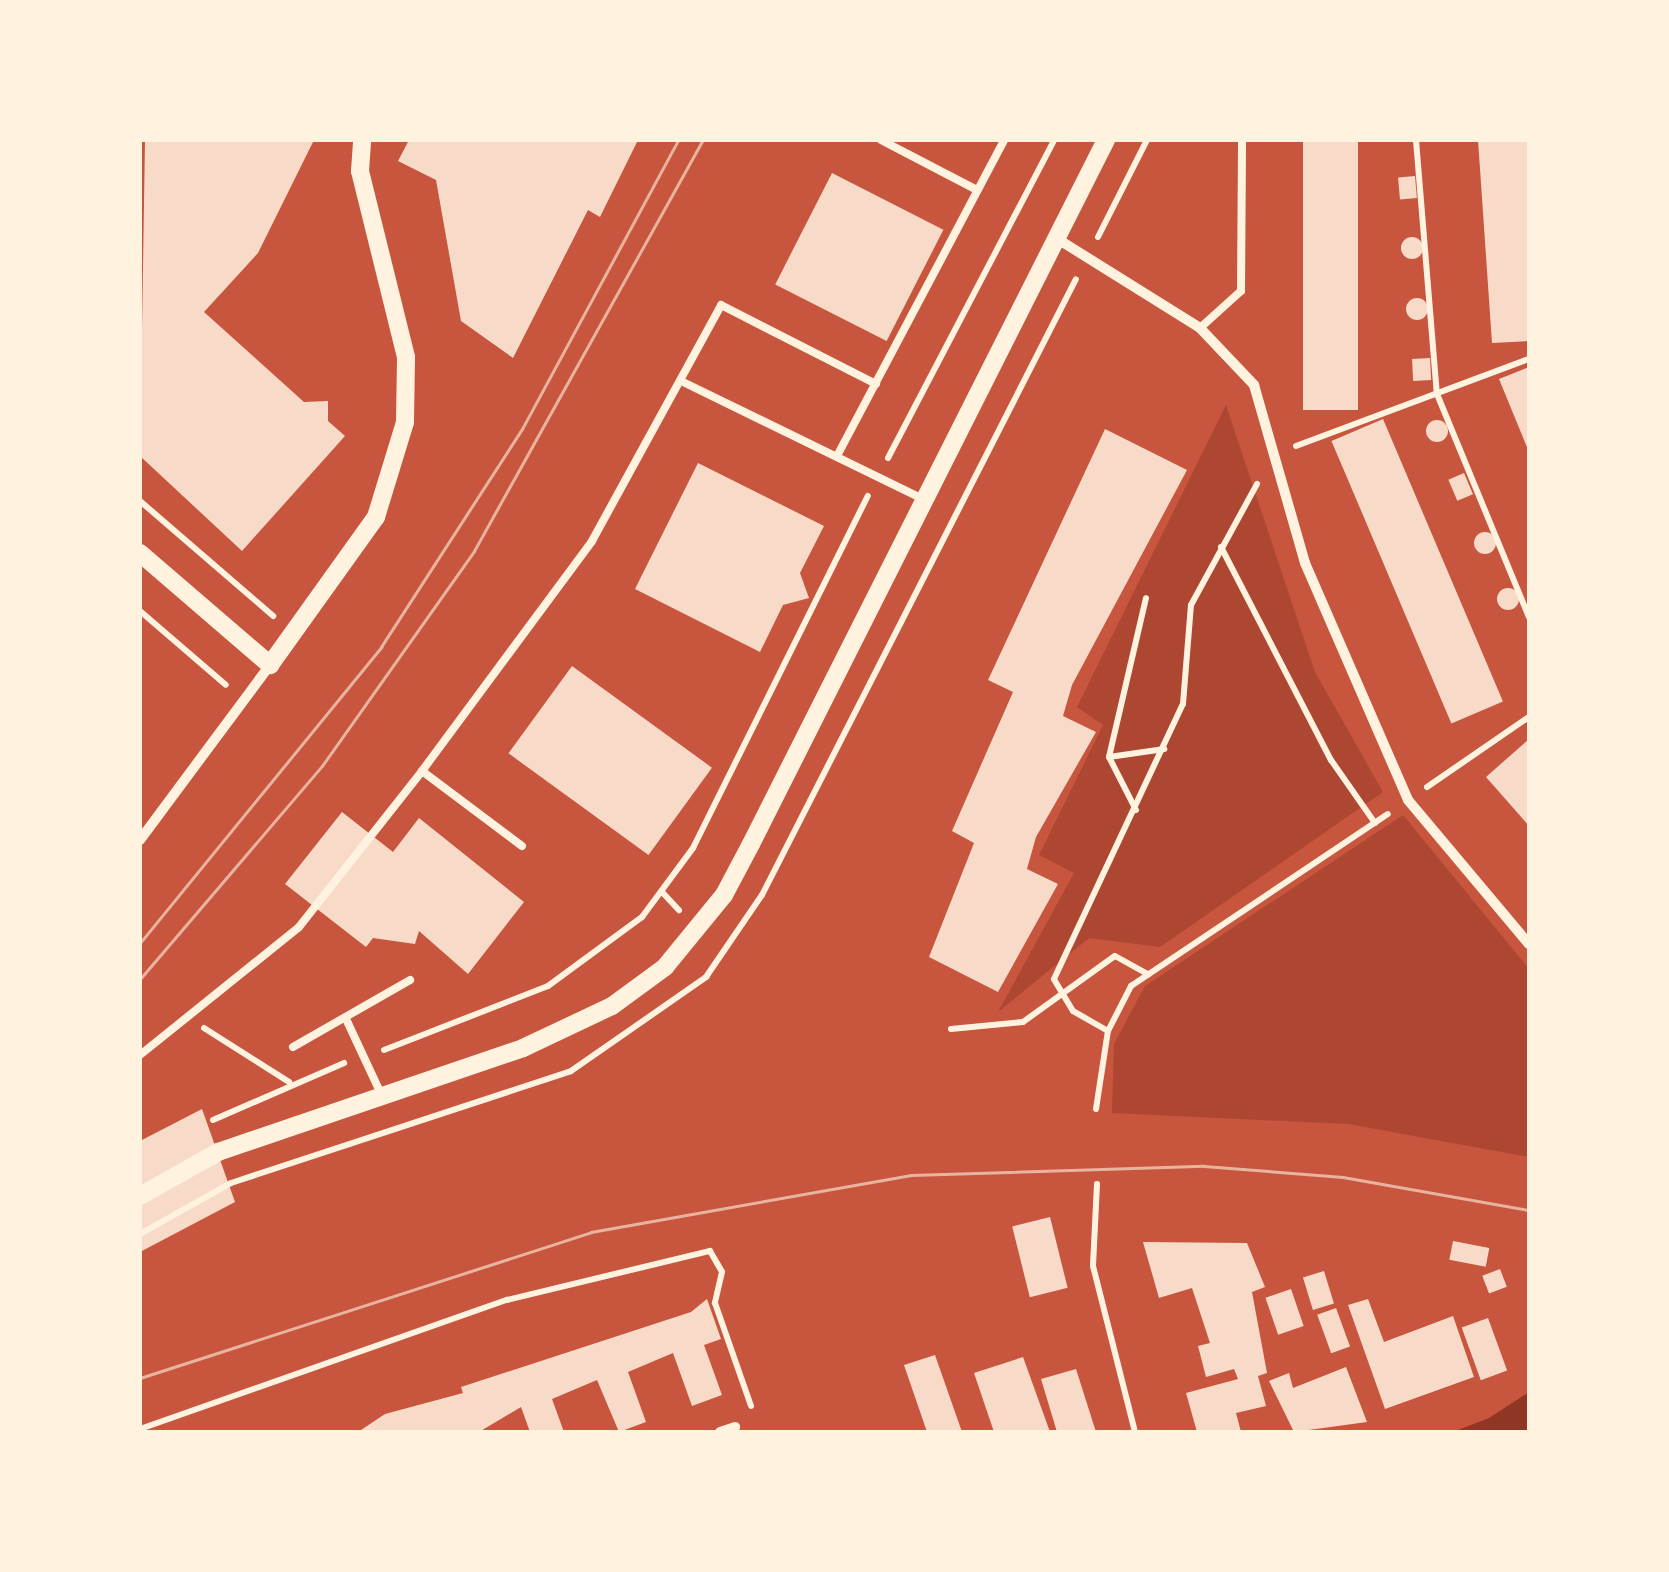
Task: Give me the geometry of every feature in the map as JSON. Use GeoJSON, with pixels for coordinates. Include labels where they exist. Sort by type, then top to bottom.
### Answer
{"type":"FeatureCollection","features":[{"type":"Feature","properties":{"kind":"street"},"geometry":{"type":"LineString","coordinates":[[140,840],[376,517],[405,422],[406,357],[360,171],[362,140]]}},
{"type":"Feature","properties":{"kind":"street"},"geometry":{"type":"LineString","coordinates":[[140,1196],[218,1152],[523,1048],[612,1006],[665,966],[724,895],[1106,140]]}},
{"type":"Feature","properties":{"kind":"street"},"geometry":{"type":"LineString","coordinates":[[1056,238],[1200,328],[1254,385],[1305,562],[1408,800],[1529,944]]}},
{"type":"Feature","properties":{"kind":"street"},"geometry":{"type":"LineString","coordinates":[[140,553],[270,665]]}},
{"type":"Feature","properties":{"kind":"street"},"geometry":{"type":"LineString","coordinates":[[720,1432],[735,1427]]}},
{"type":"Feature","properties":{"kind":"lane"},"geometry":{"type":"LineString","coordinates":[[880,140],[977,190]]}},
{"type":"Feature","properties":{"kind":"lane"},"geometry":{"type":"LineString","coordinates":[[838,456],[1004,140]]}},
{"type":"Feature","properties":{"kind":"lane"},"geometry":{"type":"LineString","coordinates":[[1200,328],[1242,292],[1242,140]]}},
{"type":"Feature","properties":{"kind":"lane"},"geometry":{"type":"LineString","coordinates":[[140,1055],[183,1012],[298,927],[422,770],[592,541],[684,383],[721,305],[876,384]]}},
{"type":"Feature","properties":{"kind":"lane"},"geometry":{"type":"LineString","coordinates":[[684,383],[926,500]]}},
{"type":"Feature","properties":{"kind":"lane"},"geometry":{"type":"LineString","coordinates":[[422,770],[522,846]]}},
{"type":"Feature","properties":{"kind":"lane"},"geometry":{"type":"LineString","coordinates":[[292,1047],[347,1021],[410,980]]}},
{"type":"Feature","properties":{"kind":"lane"},"geometry":{"type":"LineString","coordinates":[[347,1021],[381,1095]]}},
{"type":"Feature","properties":{"kind":"path"},"geometry":{"type":"LineString","coordinates":[[207,1123],[289,1082],[548,986],[642,917],[694,848],[878,477],[1054,140]]}},
{"type":"Feature","properties":{"kind":"path"},"geometry":{"type":"LineString","coordinates":[[1416,140],[1436,394],[1529,616]]}},
{"type":"Feature","properties":{"kind":"path"},"geometry":{"type":"LineString","coordinates":[[140,1234],[231,1183],[571,1071],[706,976],[762,895],[1036,356]]}},
{"type":"Feature","properties":{"kind":"path"},"geometry":{"type":"LineString","coordinates":[[1108,1031],[1059,991],[1054,979],[1137,812],[1183,704],[1191,605],[1274,454],[1529,359]]}},
{"type":"Feature","properties":{"kind":"path"},"geometry":{"type":"LineString","coordinates":[[140,501],[293,633]]}},
{"type":"Feature","properties":{"kind":"path"},"geometry":{"type":"LineString","coordinates":[[1221,547],[1331,760],[1374,824]]}},
{"type":"Feature","properties":{"kind":"path"},"geometry":{"type":"LineString","coordinates":[[1137,812],[1109,757],[1146,598]]}},
{"type":"Feature","properties":{"kind":"path"},"geometry":{"type":"LineString","coordinates":[[140,610],[244,702]]}},
{"type":"Feature","properties":{"kind":"path"},"geometry":{"type":"LineString","coordinates":[[1096,1109],[1108,1031],[1131,986],[1529,717]]}},
{"type":"Feature","properties":{"kind":"path"},"geometry":{"type":"LineString","coordinates":[[1109,757],[1164,748]]}},
{"type":"Feature","properties":{"kind":"path"},"geometry":{"type":"LineString","coordinates":[[951,1029],[1023,1022],[1059,991],[1115,956],[1148,974]]}},
{"type":"Feature","properties":{"kind":"path"},"geometry":{"type":"LineString","coordinates":[[183,1012],[289,1082]]}},
{"type":"Feature","properties":{"kind":"path"},"geometry":{"type":"LineString","coordinates":[[1098,1184],[1094,1266],[1135,1432]]}},
{"type":"Feature","properties":{"kind":"path"},"geometry":{"type":"LineString","coordinates":[[140,1429],[507,1300],[710,1251],[722,1272],[715,1303],[755,1418],[735,1427]]}},
{"type":"Feature","properties":{"kind":"shaded area"},"geometry":{"type":"Polygon","coordinates":[[[1226,405],[1315,672],[1383,792],[1160,947],[1089,938],[998,1012],[1074,873],[1039,855],[1103,725],[1077,707],[1226,405]]]}},
{"type":"Feature","properties":{"kind":"shaded area"},"geometry":{"type":"Polygon","coordinates":[[[1403,815],[1529,969],[1529,1157],[1348,1124],[1112,1113],[1114,1044],[1145,986],[1403,815]]]}},
{"type":"Feature","properties":{"kind":"shaded area"},"geometry":{"type":"Polygon","coordinates":[[[1529,1392],[1529,1432],[1453,1432],[1489,1418],[1529,1392]]]}},
{"type":"Feature","properties":{"kind":"building"},"geometry":{"type":"Polygon","coordinates":[[[145,140],[314,140],[258,253],[204,312],[304,402],[328,401],[328,421],[345,436],[242,551],[140,456],[145,140]]]}},
{"type":"Feature","properties":{"kind":"building"},"geometry":{"type":"Polygon","coordinates":[[[409,140],[638,140],[600,217],[588,210],[513,358],[461,321],[436,180],[398,161],[409,140]]]}},
{"type":"Feature","properties":{"kind":"building"},"geometry":{"type":"Polygon","coordinates":[[[1303,140],[1358,140],[1358,410],[1303,410],[1303,140]]]}},
{"type":"Feature","properties":{"kind":"building"},"geometry":{"type":"Polygon","coordinates":[[[1478,140],[1529,140],[1529,341],[1492,343],[1478,140]]]}},
{"type":"Feature","properties":{"kind":"building"},"geometry":{"type":"Polygon","coordinates":[[[832,173],[943,230],[887,341],[775,284],[832,173]]]}},
{"type":"Feature","properties":{"kind":"building"},"geometry":{"type":"Polygon","coordinates":[[[1415,176],[1417,198],[1400,199],[1398,177],[1415,176]]]}},
{"type":"Feature","properties":{"kind":"building"},"geometry":{"type":"Polygon","coordinates":[[[1412,237],[1420,240],[1420,256],[1412,259],[1404,256],[1401,248],[1404,240],[1412,237]]]}},
{"type":"Feature","properties":{"kind":"building"},"geometry":{"type":"Polygon","coordinates":[[[1417,298],[1425,301],[1425,317],[1417,320],[1409,317],[1406,309],[1409,301],[1417,298]]]}},
{"type":"Feature","properties":{"kind":"building"},"geometry":{"type":"Polygon","coordinates":[[[1430,358],[1431,380],[1413,381],[1412,359],[1430,358]]]}},
{"type":"Feature","properties":{"kind":"building"},"geometry":{"type":"Polygon","coordinates":[[[1529,367],[1529,452],[1499,379],[1529,367]]]}},
{"type":"Feature","properties":{"kind":"building"},"geometry":{"type":"Polygon","coordinates":[[[1383,419],[1503,702],[1451,723],[1331,441],[1383,419]]]}},
{"type":"Feature","properties":{"kind":"building"},"geometry":{"type":"Polygon","coordinates":[[[1437,420],[1445,423],[1445,439],[1437,442],[1429,439],[1426,431],[1429,423],[1437,420]]]}},
{"type":"Feature","properties":{"kind":"building"},"geometry":{"type":"Polygon","coordinates":[[[1105,429],[1187,470],[1072,685],[1063,716],[1096,732],[1036,837],[1027,869],[1058,884],[998,992],[929,957],[974,843],[952,831],[1013,692],[988,680],[1105,429]]]}},
{"type":"Feature","properties":{"kind":"building"},"geometry":{"type":"Polygon","coordinates":[[[698,463],[824,526],[800,573],[809,598],[783,605],[760,652],[635,589],[698,463]]]}},
{"type":"Feature","properties":{"kind":"building"},"geometry":{"type":"Polygon","coordinates":[[[1464,473],[1473,494],[1457,501],[1448,480],[1464,473]]]}},
{"type":"Feature","properties":{"kind":"building"},"geometry":{"type":"Polygon","coordinates":[[[1485,532],[1493,535],[1493,551],[1485,554],[1477,551],[1474,543],[1477,535],[1485,532]]]}},
{"type":"Feature","properties":{"kind":"building"},"geometry":{"type":"Polygon","coordinates":[[[1508,588],[1516,591],[1516,607],[1508,610],[1500,607],[1497,599],[1500,591],[1508,588]]]}},
{"type":"Feature","properties":{"kind":"building"},"geometry":{"type":"Polygon","coordinates":[[[572,666],[712,768],[648,855],[509,753],[572,666]]]}},
{"type":"Feature","properties":{"kind":"building"},"geometry":{"type":"Polygon","coordinates":[[[1529,739],[1529,826],[1486,777],[1529,739]]]}},
{"type":"Feature","properties":{"kind":"building"},"geometry":{"type":"Polygon","coordinates":[[[342,812],[393,852],[419,818],[524,902],[468,974],[419,931],[415,944],[373,938],[366,947],[285,884],[342,812]]]}},
{"type":"Feature","properties":{"kind":"building"},"geometry":{"type":"Polygon","coordinates":[[[202,1109],[235,1202],[140,1252],[140,1141],[202,1109]]]}},
{"type":"Feature","properties":{"kind":"building"},"geometry":{"type":"Polygon","coordinates":[[[1050,1217],[1068,1288],[1030,1297],[1012,1226],[1050,1217]]]}},
{"type":"Feature","properties":{"kind":"building"},"geometry":{"type":"Polygon","coordinates":[[[1453,1241],[1489,1248],[1486,1267],[1449,1260],[1453,1241]]]}},
{"type":"Feature","properties":{"kind":"building"},"geometry":{"type":"Polygon","coordinates":[[[1143,1242],[1247,1243],[1265,1287],[1252,1292],[1267,1373],[1258,1376],[1266,1406],[1236,1413],[1241,1432],[1197,1432],[1186,1393],[1238,1379],[1234,1369],[1206,1377],[1198,1346],[1210,1343],[1192,1288],[1159,1298],[1143,1242]]]}},
{"type":"Feature","properties":{"kind":"building"},"geometry":{"type":"Polygon","coordinates":[[[1500,1269],[1507,1287],[1489,1294],[1482,1276],[1500,1269]]]}},
{"type":"Feature","properties":{"kind":"building"},"geometry":{"type":"Polygon","coordinates":[[[1324,1271],[1334,1304],[1313,1310],[1303,1277],[1324,1271]]]}},
{"type":"Feature","properties":{"kind":"building"},"geometry":{"type":"Polygon","coordinates":[[[1291,1289],[1304,1326],[1278,1335],[1265,1298],[1291,1289]]]}},
{"type":"Feature","properties":{"kind":"building"},"geometry":{"type":"Polygon","coordinates":[[[707,1299],[721,1339],[704,1345],[722,1395],[692,1406],[673,1353],[628,1372],[646,1422],[619,1432],[597,1380],[552,1399],[564,1432],[530,1432],[521,1407],[479,1432],[358,1432],[385,1414],[463,1393],[461,1387],[691,1312],[707,1299]]]}},
{"type":"Feature","properties":{"kind":"building"},"geometry":{"type":"Polygon","coordinates":[[[1368,1299],[1384,1342],[1453,1316],[1474,1377],[1385,1409],[1348,1305],[1368,1299]]]}},
{"type":"Feature","properties":{"kind":"building"},"geometry":{"type":"Polygon","coordinates":[[[1336,1308],[1350,1347],[1331,1353],[1317,1315],[1336,1308]]]}},
{"type":"Feature","properties":{"kind":"building"},"geometry":{"type":"Polygon","coordinates":[[[1488,1318],[1507,1371],[1481,1380],[1462,1328],[1488,1318]]]}},
{"type":"Feature","properties":{"kind":"building"},"geometry":{"type":"Polygon","coordinates":[[[935,1355],[962,1432],[927,1432],[904,1365],[935,1355]]]}},
{"type":"Feature","properties":{"kind":"building"},"geometry":{"type":"Polygon","coordinates":[[[1023,1357],[1050,1432],[994,1432],[974,1373],[1023,1357]]]}},
{"type":"Feature","properties":{"kind":"building"},"geometry":{"type":"Polygon","coordinates":[[[1346,1367],[1367,1422],[1294,1432],[1269,1381],[1289,1373],[1293,1388],[1346,1367]]]}},
{"type":"Feature","properties":{"kind":"building"},"geometry":{"type":"Polygon","coordinates":[[[1076,1369],[1096,1432],[1057,1432],[1041,1379],[1076,1369]]]}},
{"type":"Feature","properties":{"kind":"tram line"},"geometry":{"type":"LineString","coordinates":[[140,943],[381,647],[522,429],[678,140]]}},
{"type":"Feature","properties":{"kind":"tram line"},"geometry":{"type":"LineString","coordinates":[[140,979],[322,766],[474,551],[703,140]]}},
{"type":"Feature","properties":{"kind":"tram line"},"geometry":{"type":"LineString","coordinates":[[140,1378],[591,1232],[911,1175],[1204,1166],[1343,1177],[1529,1210]]}}]}
